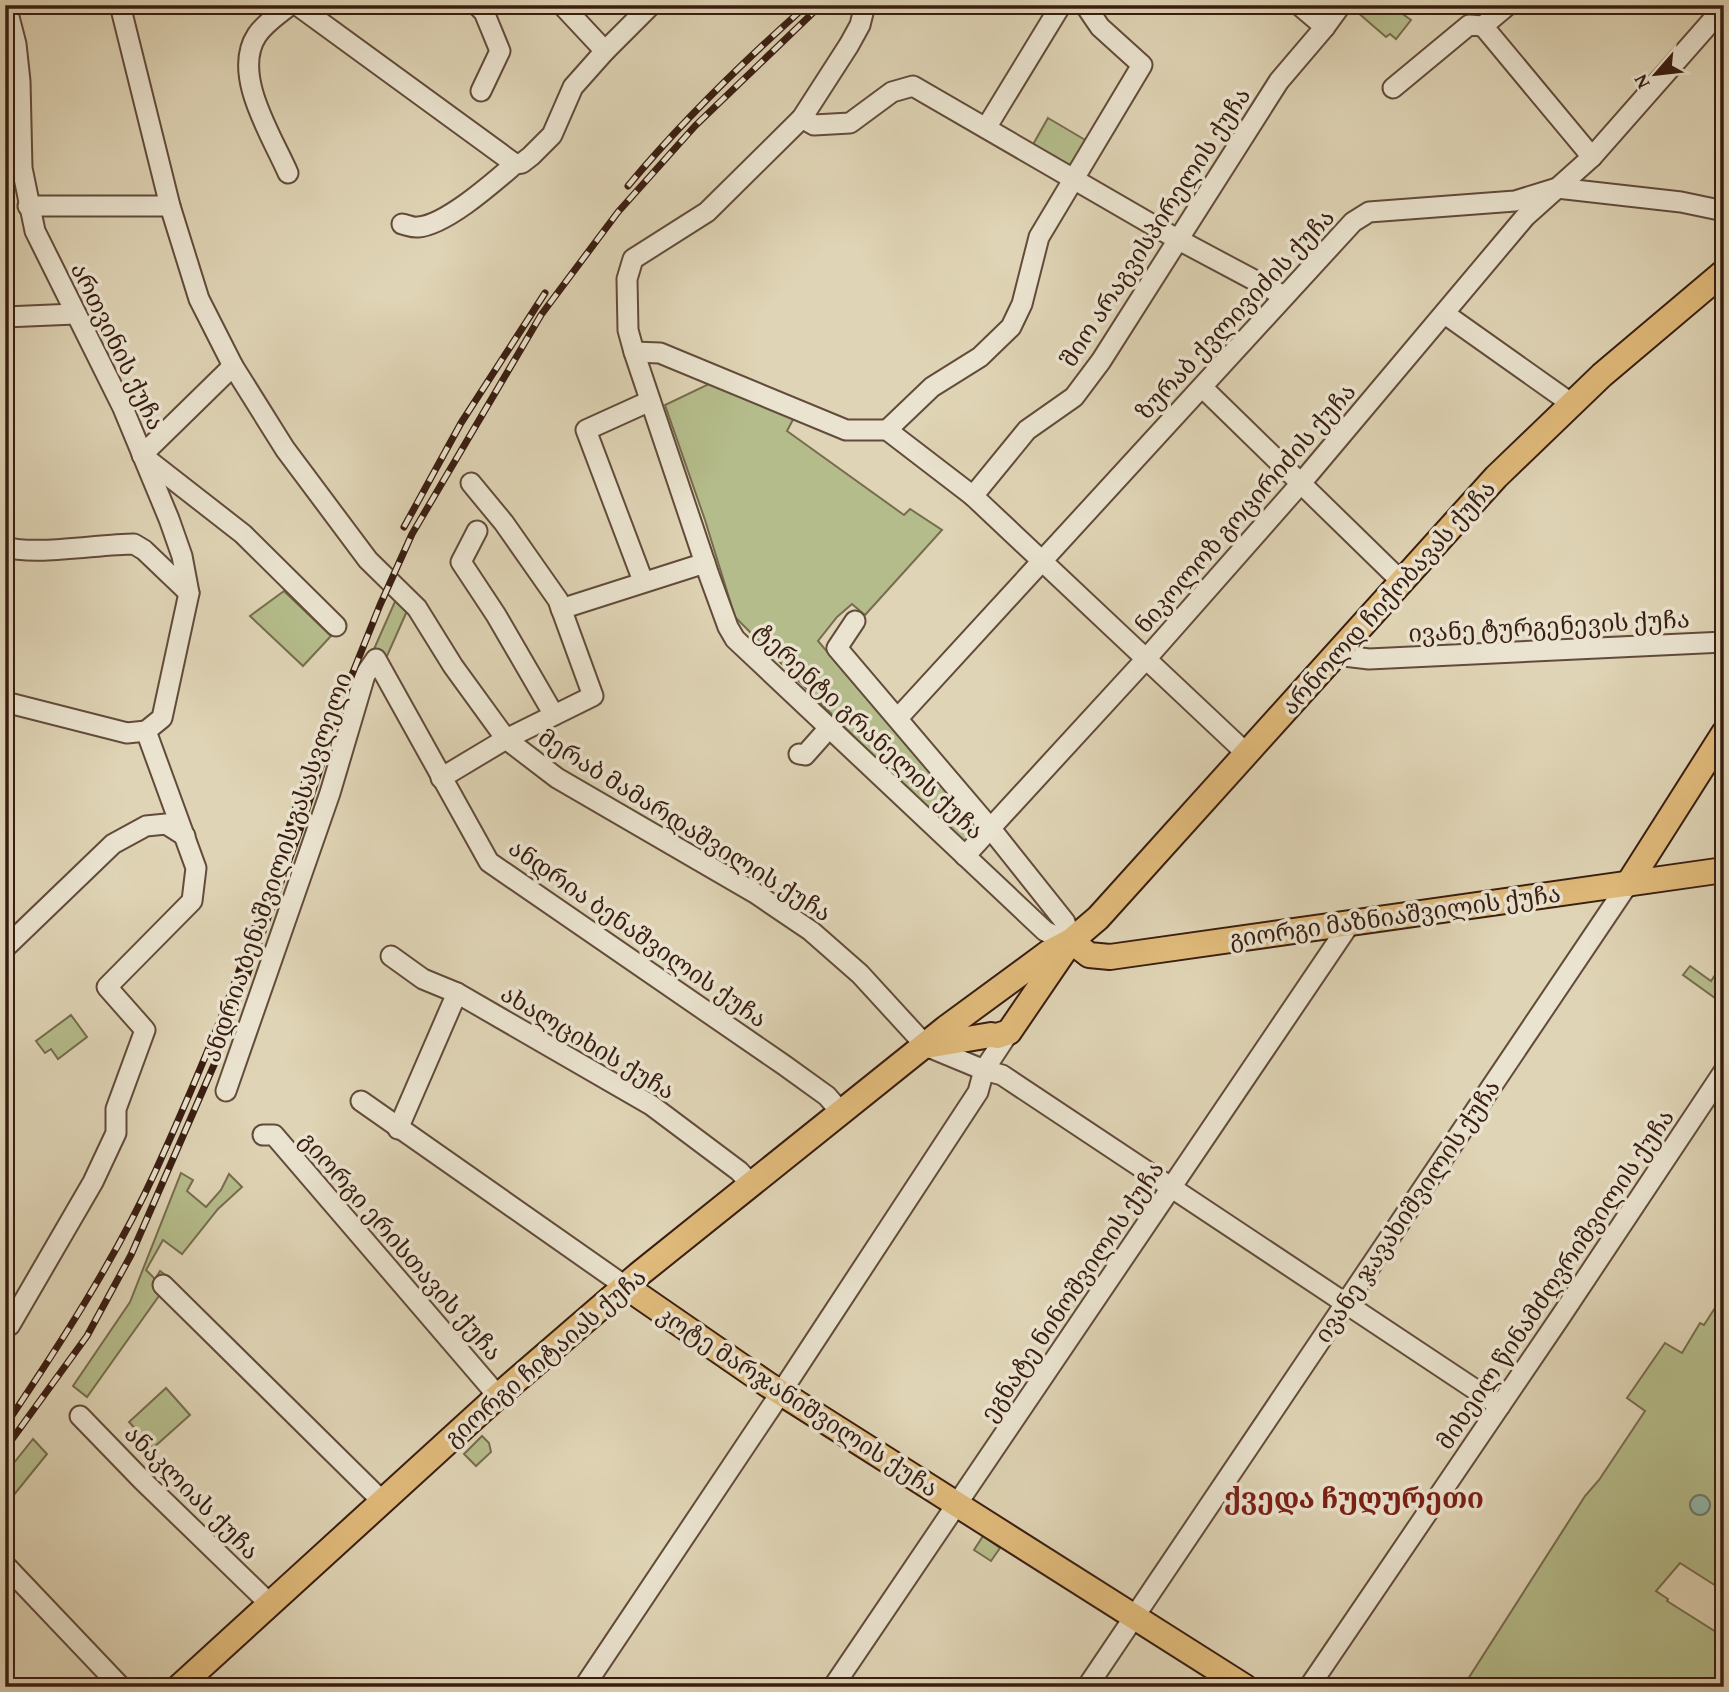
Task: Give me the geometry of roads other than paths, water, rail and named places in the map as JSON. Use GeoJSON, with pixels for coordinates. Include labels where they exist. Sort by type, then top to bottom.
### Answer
{"type":"FeatureCollection","features":[{"type":"Feature","properties":{"kind":"main road","name":"არნოლდ ჩიქობავას ქუჩა"},"geometry":{"type":"LineString","coordinates":[[1080,948],[1086,943],[1094,922],[1496,477],[1602,375],[1724,272]]}},
{"type":"Feature","properties":{"kind":"main road","name":"ივანე ჯავახიშვილის ქუჩა"},"geometry":{"type":"LineString","coordinates":[[1628,884],[1724,733]]}},
{"type":"Feature","properties":{"kind":"main road","name":"გიორგი მაზნიაშვილის ქუჩა"},"geometry":{"type":"LineString","coordinates":[[1049,957],[1069,956],[1080,948],[1102,958],[1120,956],[1724,870]]}},
{"type":"Feature","properties":{"kind":"main road","name":"გიორგი ჩიტაიას ქუჩა"},"geometry":{"type":"LineString","coordinates":[[179,1687],[498,1396],[625,1286],[840,1111],[1049,957]]}},
{"type":"Feature","properties":{"kind":"main road"},"geometry":{"type":"LineString","coordinates":[[1005,1030],[1049,957]]}},
{"type":"Feature","properties":{"kind":"main road"},"geometry":{"type":"LineString","coordinates":[[996,996],[999,1003],[1009,1007],[1012,1012],[1005,1030]]}},
{"type":"Feature","properties":{"kind":"main road","name":"გიორგი ჩიტაიას ქუჩა"},"geometry":{"type":"LineString","coordinates":[[926,1046],[1005,1030]]}},
{"type":"Feature","properties":{"kind":"main road","name":"კოტე მარჯანიშვილის ქუჩა"},"geometry":{"type":"LineString","coordinates":[[625,1286],[781,1393],[1245,1687]]}},
{"type":"Feature","properties":{"kind":"street","name":"ართვინის ქუჩა"},"geometry":{"type":"LineString","coordinates":[[6,5],[16,44],[20,81],[13,168],[36,231],[123,408],[142,455],[243,534],[336,626]]}},
{"type":"Feature","properties":{"kind":"street","name":"მერაბ მამარდაშვილის ქუჩა"},"geometry":{"type":"LineString","coordinates":[[120,5],[170,206],[199,299],[233,366],[285,449],[368,560],[416,608],[453,666],[506,739],[557,778],[755,893],[811,931],[860,974],[926,1046]]}},
{"type":"Feature","properties":{"kind":"street"},"geometry":{"type":"LineString","coordinates":[[288,173],[252,93],[248,68],[251,47],[259,32],[290,5]]}},
{"type":"Feature","properties":{"kind":"street"},"geometry":{"type":"LineString","coordinates":[[297,5],[515,164]]}},
{"type":"Feature","properties":{"kind":"street"},"geometry":{"type":"LineString","coordinates":[[477,5],[484,12],[500,51],[481,91]]}},
{"type":"Feature","properties":{"kind":"street"},"geometry":{"type":"LineString","coordinates":[[562,5],[605,51]]}},
{"type":"Feature","properties":{"kind":"street"},"geometry":{"type":"LineString","coordinates":[[402,224],[418,228],[444,217],[466,204],[515,164],[522,163],[531,156],[552,135],[573,87],[650,5]]}},
{"type":"Feature","properties":{"kind":"street"},"geometry":{"type":"LineString","coordinates":[[865,5],[860,24],[849,45],[802,118],[814,125],[850,124],[892,92],[914,86],[1177,239],[1284,296]]}},
{"type":"Feature","properties":{"kind":"street"},"geometry":{"type":"LineString","coordinates":[[986,128],[1061,5]]}},
{"type":"Feature","properties":{"kind":"street"},"geometry":{"type":"LineString","coordinates":[[887,430],[932,387],[980,357],[1011,327],[1022,304],[1039,237],[1142,65],[1100,27],[1085,5]]}},
{"type":"Feature","properties":{"kind":"street"},"geometry":{"type":"LineString","coordinates":[[1300,5],[1325,27]]}},
{"type":"Feature","properties":{"kind":"street","name":"შიო არაგვისპირელის ქუჩა"},"geometry":{"type":"LineString","coordinates":[[973,496],[1027,430],[1074,397],[1101,361],[1279,81],[1341,5]]}},
{"type":"Feature","properties":{"kind":"street"},"geometry":{"type":"LineString","coordinates":[[1393,88],[1469,25],[1483,26],[1508,5]]}},
{"type":"Feature","properties":{"kind":"street","name":"ნიკოლოზ გოცირიძის ქუჩა"},"geometry":{"type":"LineString","coordinates":[[965,856],[1146,659],[1302,482],[1525,217],[1592,157],[1724,7]]}},
{"type":"Feature","properties":{"kind":"street"},"geometry":{"type":"LineString","coordinates":[[1483,26],[1592,157]]}},
{"type":"Feature","properties":{"kind":"street","name":"ტერენტი გრანელის ქუჩა"},"geometry":{"type":"LineString","coordinates":[[802,118],[707,212],[633,260],[627,279],[628,330],[650,401],[705,563],[735,639],[965,856],[1049,957],[1063,940],[1080,948]]}},
{"type":"Feature","properties":{"kind":"street","name":"ზურაბ ქვლივიძის ქუჩა"},"geometry":{"type":"LineString","coordinates":[[898,718],[1284,296],[1353,222],[1369,212],[1515,201],[1557,188],[1681,202],[1724,211]]}},
{"type":"Feature","properties":{"kind":"street"},"geometry":{"type":"LineString","coordinates":[[28,206],[170,206]]}},
{"type":"Feature","properties":{"kind":"street"},"geometry":{"type":"LineString","coordinates":[[5,317],[75,314]]}},
{"type":"Feature","properties":{"kind":"street"},"geometry":{"type":"LineString","coordinates":[[1445,314],[1572,404]]}},
{"type":"Feature","properties":{"kind":"street"},"geometry":{"type":"LineString","coordinates":[[634,352],[660,353],[846,430],[887,430],[973,496],[1246,753]]}},
{"type":"Feature","properties":{"kind":"street"},"geometry":{"type":"LineString","coordinates":[[5,702],[127,733],[146,731],[162,718],[189,593],[182,556],[142,455],[233,366]]}},
{"type":"Feature","properties":{"kind":"street"},"geometry":{"type":"LineString","coordinates":[[1202,387],[1402,582]]}},
{"type":"Feature","properties":{"kind":"street"},"geometry":{"type":"LineString","coordinates":[[643,582],[586,430],[650,401]]}},
{"type":"Feature","properties":{"kind":"street"},"geometry":{"type":"LineString","coordinates":[[441,778],[506,739],[593,696],[558,600],[504,523],[471,483]]}},
{"type":"Feature","properties":{"kind":"street"},"geometry":{"type":"LineString","coordinates":[[477,531],[461,562],[496,615],[554,715]]}},
{"type":"Feature","properties":{"kind":"street"},"geometry":{"type":"LineString","coordinates":[[5,547],[37,549],[134,544],[144,550],[189,593]]}},
{"type":"Feature","properties":{"kind":"street"},"geometry":{"type":"LineString","coordinates":[[561,609],[705,563]]}},
{"type":"Feature","properties":{"kind":"street","name":"ტერენტი გრანელის ქუჩა"},"geometry":{"type":"LineString","coordinates":[[855,621],[837,648],[991,829],[1065,922],[1080,948]]}},
{"type":"Feature","properties":{"kind":"street","name":"ივანე ტურგენევის ქუჩა"},"geometry":{"type":"LineString","coordinates":[[1336,655],[1369,659],[1724,642]]}},
{"type":"Feature","properties":{"kind":"street","name":"ანდრია ბენაშვილის ქუჩა"},"geometry":{"type":"LineString","coordinates":[[376,659],[489,862],[784,1065],[827,1096],[840,1111]]}},
{"type":"Feature","properties":{"kind":"street","name":"ანდრია ბენაშვილის გასასვლელი"},"geometry":{"type":"LineString","coordinates":[[226,1091],[330,793],[365,675],[376,659]]}},
{"type":"Feature","properties":{"kind":"street"},"geometry":{"type":"LineString","coordinates":[[799,754],[805,755],[810,751],[829,728]]}},
{"type":"Feature","properties":{"kind":"street"},"geometry":{"type":"LineString","coordinates":[[7,1323],[93,1182],[116,1133],[116,1109],[145,1030],[107,988],[192,901],[196,868],[146,731]]}},
{"type":"Feature","properties":{"kind":"street"},"geometry":{"type":"LineString","coordinates":[[5,948],[113,844],[146,826],[166,824],[185,836]]}},
{"type":"Feature","properties":{"kind":"street","name":"ივანე ჯავახიშვილის ქუჩა"},"geometry":{"type":"LineString","coordinates":[[1087,1687],[1628,884]]}},
{"type":"Feature","properties":{"kind":"street","name":"ეგნატე ნინოშვილის ქუჩა"},"geometry":{"type":"LineString","coordinates":[[833,1687],[1351,922]]}},
{"type":"Feature","properties":{"kind":"street","name":"ახალციხის ქუჩა"},"geometry":{"type":"LineString","coordinates":[[391,956],[423,979],[457,993],[651,1105],[739,1171],[751,1184]]}},
{"type":"Feature","properties":{"kind":"street"},"geometry":{"type":"LineString","coordinates":[[398,1129],[457,993]]}},
{"type":"Feature","properties":{"kind":"street"},"geometry":{"type":"LineString","coordinates":[[584,1687],[978,1092],[984,1070],[1005,1030]]}},
{"type":"Feature","properties":{"kind":"street"},"geometry":{"type":"LineString","coordinates":[[926,1046],[1002,1075],[1500,1406]]}},
{"type":"Feature","properties":{"kind":"street","name":"მიხეილ წინამძღვრიშვილის ქუჩა"},"geometry":{"type":"LineString","coordinates":[[1309,1687],[1724,1071]]}},
{"type":"Feature","properties":{"kind":"street","name":"კოტე მარჯანიშვილის ქუჩა"},"geometry":{"type":"LineString","coordinates":[[361,1101],[625,1286]]}},
{"type":"Feature","properties":{"kind":"street","name":"გიორგი ერისთავის ქუჩა"},"geometry":{"type":"LineString","coordinates":[[264,1135],[274,1135],[498,1396]]}},
{"type":"Feature","properties":{"kind":"street"},"geometry":{"type":"LineString","coordinates":[[163,1285],[382,1501]]}},
{"type":"Feature","properties":{"kind":"street","name":"ანაკლიას ქუჩა"},"geometry":{"type":"LineString","coordinates":[[80,1416],[269,1603]]}},
{"type":"Feature","properties":{"kind":"street"},"geometry":{"type":"LineString","coordinates":[[5,1566],[121,1687]]}},
{"type":"Feature","properties":{"kind":"water"},"geometry":{"type":"Polygon","coordinates":[[[1696,1495],[1704,1495],[1710,1505],[1704,1515],[1696,1515],[1690,1509],[1690,1501],[1696,1495]]]}},
{"type":"Feature","properties":{"kind":"railway"},"geometry":{"type":"LineString","coordinates":[[628,186],[714,92],[807,5]]}},
{"type":"Feature","properties":{"kind":"railway"},"geometry":{"type":"LineString","coordinates":[[5,1449],[87,1336],[131,1255],[217,1058],[300,830],[347,687],[412,534],[541,315],[618,212],[695,126],[821,5]]}},
{"type":"Feature","properties":{"kind":"railway"},"geometry":{"type":"LineString","coordinates":[[404,527],[461,423],[545,293]]}},
{"type":"Feature","properties":{"kind":"railway"},"geometry":{"type":"LineString","coordinates":[[5,1426],[105,1269],[156,1170],[238,974],[320,739]]}},
{"type":"Feature","properties":{"kind":"district","name":"ქვედა ჩუღურეთი"},"geometry":{"type":"Point","coordinates":[1354,1497]}}]}
